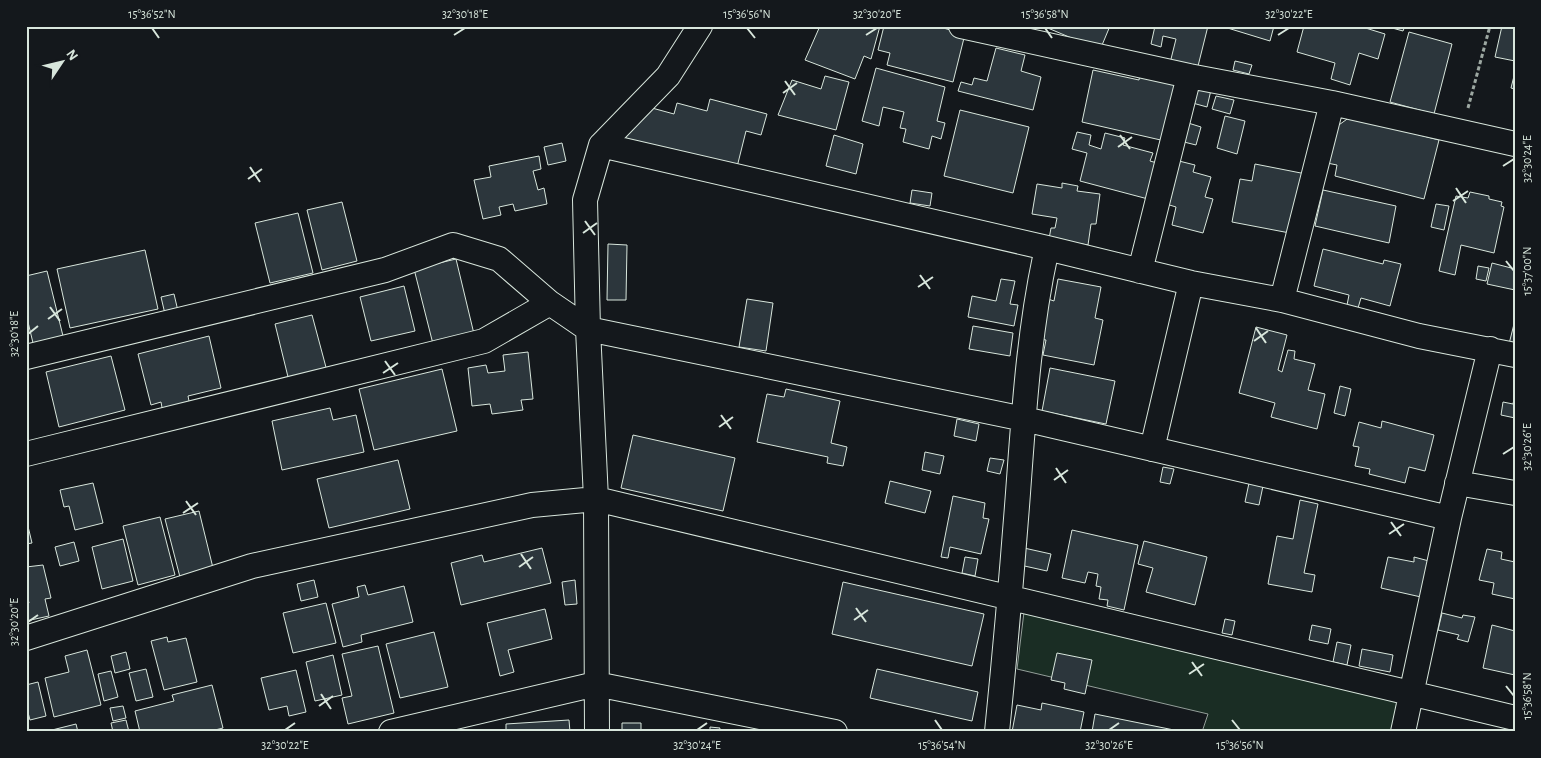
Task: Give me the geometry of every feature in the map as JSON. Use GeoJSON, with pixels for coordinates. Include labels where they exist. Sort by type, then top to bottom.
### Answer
{"type":"FeatureCollection","features":[{"type":"Feature","properties":{"kind":"street"},"geometry":{"type":"LineString","coordinates":[[597,732],[596,499],[588,329],[586,200],[601,144],[668,76],[700,26]]}},
{"type":"Feature","properties":{"kind":"street"},"geometry":{"type":"LineString","coordinates":[[961,26],[1012,32],[1189,76],[1332,103],[1515,144]]}},
{"type":"Feature","properties":{"kind":"street"},"geometry":{"type":"LineString","coordinates":[[1140,271],[1189,76]]}},
{"type":"Feature","properties":{"kind":"street"},"geometry":{"type":"LineString","coordinates":[[1282,300],[1332,103]]}},
{"type":"Feature","properties":{"kind":"street"},"geometry":{"type":"LineString","coordinates":[[601,144],[1191,283],[1282,300],[1420,336],[1515,355]]}},
{"type":"Feature","properties":{"kind":"street"},"geometry":{"type":"LineString","coordinates":[[26,356],[385,270],[453,245],[499,259],[550,302],[588,329],[1024,419],[1449,518]]}},
{"type":"Feature","properties":{"kind":"street"},"geometry":{"type":"LineString","coordinates":[[998,732],[1028,367],[1038,287],[1047,248]]}},
{"type":"Feature","properties":{"kind":"street"},"geometry":{"type":"LineString","coordinates":[[1152,449],[1191,283]]}},
{"type":"Feature","properties":{"kind":"street"},"geometry":{"type":"LineString","coordinates":[[26,454],[484,341],[550,302]]}},
{"type":"Feature","properties":{"kind":"street"},"geometry":{"type":"LineString","coordinates":[[1403,732],[1449,518],[1490,349]]}},
{"type":"Feature","properties":{"kind":"street"},"geometry":{"type":"LineString","coordinates":[[1458,483],[1515,492]]}},
{"type":"Feature","properties":{"kind":"street"},"geometry":{"type":"LineString","coordinates":[[26,638],[252,566],[532,505],[596,499],[1515,718]]}},
{"type":"Feature","properties":{"kind":"street"},"geometry":{"type":"LineString","coordinates":[[391,732],[596,684],[835,732]]}},
{"type":"Feature","properties":{"kind":"path"},"geometry":{"type":"LineString","coordinates":[[1461,132],[1490,26]]}},
{"type":"Feature","properties":{"kind":"green space"},"geometry":{"type":"Polygon","coordinates":[[[1024,612],[1402,697],[1394,732],[1202,732],[1208,714],[1017,669],[1024,612]]]}},
{"type":"Feature","properties":{"kind":"building"},"geometry":{"type":"Polygon","coordinates":[[[820,26],[880,26],[871,59],[864,56],[855,79],[805,60],[820,26]]]}},
{"type":"Feature","properties":{"kind":"building"},"geometry":{"type":"Polygon","coordinates":[[[884,26],[936,26],[965,34],[953,82],[887,65],[890,53],[878,50],[884,26]]]}},
{"type":"Feature","properties":{"kind":"building"},"geometry":{"type":"Polygon","coordinates":[[[1043,26],[1110,26],[1100,50],[1043,26]]]}},
{"type":"Feature","properties":{"kind":"building"},"geometry":{"type":"Polygon","coordinates":[[[1155,26],[1208,26],[1197,70],[1170,63],[1176,39],[1163,36],[1161,47],[1151,44],[1155,26]]]}},
{"type":"Feature","properties":{"kind":"building"},"geometry":{"type":"Polygon","coordinates":[[[1221,26],[1274,26],[1270,41],[1221,26]]]}},
{"type":"Feature","properties":{"kind":"building"},"geometry":{"type":"Polygon","coordinates":[[[1304,26],[1359,26],[1385,34],[1378,59],[1359,53],[1350,85],[1331,79],[1335,63],[1297,52],[1304,26]]]}},
{"type":"Feature","properties":{"kind":"building"},"geometry":{"type":"Polygon","coordinates":[[[1385,26],[1405,26],[1403,31],[1385,26]]]}},
{"type":"Feature","properties":{"kind":"building"},"geometry":{"type":"Polygon","coordinates":[[[1502,26],[1515,26],[1515,61],[1495,57],[1502,26]]]}},
{"type":"Feature","properties":{"kind":"building"},"geometry":{"type":"Polygon","coordinates":[[[1409,32],[1452,44],[1434,114],[1390,102],[1409,32]]]}},
{"type":"Feature","properties":{"kind":"building"},"geometry":{"type":"Polygon","coordinates":[[[996,48],[1025,55],[1021,71],[1041,77],[1033,110],[958,91],[961,82],[972,85],[974,78],[987,81],[996,48]]]}},
{"type":"Feature","properties":{"kind":"building"},"geometry":{"type":"Polygon","coordinates":[[[1235,61],[1252,65],[1249,74],[1233,70],[1235,61]]]}},
{"type":"Feature","properties":{"kind":"building"},"geometry":{"type":"Polygon","coordinates":[[[876,68],[945,87],[937,121],[945,123],[941,139],[932,136],[929,149],[903,142],[906,129],[900,128],[904,112],[883,107],[879,126],[862,121],[876,68]]]}},
{"type":"Feature","properties":{"kind":"building"},"geometry":{"type":"Polygon","coordinates":[[[1093,70],[1139,80],[1140,74],[1178,82],[1165,141],[1082,122],[1093,70]]]}},
{"type":"Feature","properties":{"kind":"building"},"geometry":{"type":"Polygon","coordinates":[[[1515,72],[1515,89],[1511,88],[1515,72]]]}},
{"type":"Feature","properties":{"kind":"building"},"geometry":{"type":"Polygon","coordinates":[[[825,76],[849,82],[836,130],[778,115],[792,80],[821,89],[825,76]]]}},
{"type":"Feature","properties":{"kind":"building"},"geometry":{"type":"Polygon","coordinates":[[[1193,85],[1211,90],[1207,107],[1189,102],[1193,85]]]}},
{"type":"Feature","properties":{"kind":"building"},"geometry":{"type":"Polygon","coordinates":[[[1216,96],[1234,100],[1230,114],[1212,109],[1216,96]]]}},
{"type":"Feature","properties":{"kind":"building"},"geometry":{"type":"Polygon","coordinates":[[[710,99],[767,114],[761,135],[746,131],[737,167],[619,142],[652,108],[674,114],[677,103],[707,111],[710,99]]]}},
{"type":"Feature","properties":{"kind":"building"},"geometry":{"type":"Polygon","coordinates":[[[960,110],[1029,127],[1013,193],[944,176],[960,110]]]}},
{"type":"Feature","properties":{"kind":"building"},"geometry":{"type":"Polygon","coordinates":[[[1225,116],[1245,121],[1237,154],[1217,148],[1225,116]]]}},
{"type":"Feature","properties":{"kind":"building"},"geometry":{"type":"Polygon","coordinates":[[[1350,117],[1439,140],[1424,199],[1335,176],[1337,165],[1327,163],[1336,127],[1350,117]]]}},
{"type":"Feature","properties":{"kind":"building"},"geometry":{"type":"Polygon","coordinates":[[[1185,122],[1201,127],[1196,145],[1180,141],[1185,122]]]}},
{"type":"Feature","properties":{"kind":"building"},"geometry":{"type":"Polygon","coordinates":[[[1077,132],[1091,135],[1089,145],[1101,149],[1105,133],[1125,138],[1123,145],[1153,153],[1150,161],[1157,163],[1148,199],[1080,181],[1087,153],[1072,149],[1077,132]]]}},
{"type":"Feature","properties":{"kind":"building"},"geometry":{"type":"Polygon","coordinates":[[[834,135],[863,144],[856,174],[826,166],[834,135]]]}},
{"type":"Feature","properties":{"kind":"building"},"geometry":{"type":"Polygon","coordinates":[[[562,143],[566,161],[548,165],[544,147],[562,143]]]}},
{"type":"Feature","properties":{"kind":"building"},"geometry":{"type":"Polygon","coordinates":[[[539,156],[541,169],[533,171],[538,190],[544,188],[547,204],[515,211],[513,204],[499,207],[501,215],[483,219],[474,180],[491,177],[489,166],[539,156]]]}},
{"type":"Feature","properties":{"kind":"building"},"geometry":{"type":"Polygon","coordinates":[[[1175,160],[1195,165],[1193,172],[1211,177],[1205,197],[1213,199],[1203,233],[1172,225],[1176,207],[1163,203],[1175,160]]]}},
{"type":"Feature","properties":{"kind":"building"},"geometry":{"type":"Polygon","coordinates":[[[1255,164],[1306,174],[1295,234],[1232,222],[1240,179],[1252,181],[1255,164]]]}},
{"type":"Feature","properties":{"kind":"building"},"geometry":{"type":"Polygon","coordinates":[[[1062,183],[1078,186],[1077,191],[1100,194],[1096,224],[1091,224],[1088,245],[1049,239],[1051,228],[1055,228],[1057,218],[1032,214],[1037,184],[1062,188],[1062,183]]]}},
{"type":"Feature","properties":{"kind":"building"},"geometry":{"type":"Polygon","coordinates":[[[912,190],[932,193],[930,206],[910,203],[912,190]]]}},
{"type":"Feature","properties":{"kind":"building"},"geometry":{"type":"Polygon","coordinates":[[[1323,190],[1396,206],[1389,243],[1315,226],[1323,190]]]}},
{"type":"Feature","properties":{"kind":"building"},"geometry":{"type":"Polygon","coordinates":[[[1470,192],[1489,196],[1489,199],[1502,202],[1501,206],[1504,207],[1494,253],[1461,245],[1455,275],[1439,271],[1456,196],[1468,198],[1470,192]]]}},
{"type":"Feature","properties":{"kind":"building"},"geometry":{"type":"Polygon","coordinates":[[[342,202],[357,261],[322,270],[307,210],[342,202]]]}},
{"type":"Feature","properties":{"kind":"building"},"geometry":{"type":"Polygon","coordinates":[[[1436,204],[1449,206],[1444,230],[1431,227],[1436,204]]]}},
{"type":"Feature","properties":{"kind":"building"},"geometry":{"type":"Polygon","coordinates":[[[298,213],[313,273],[270,283],[255,223],[298,213]]]}},
{"type":"Feature","properties":{"kind":"building"},"geometry":{"type":"Polygon","coordinates":[[[608,244],[627,245],[626,300],[607,300],[608,244]]]}},
{"type":"Feature","properties":{"kind":"building"},"geometry":{"type":"Polygon","coordinates":[[[1323,249],[1383,264],[1384,260],[1401,264],[1390,306],[1361,298],[1358,308],[1347,305],[1349,295],[1314,286],[1323,249]]]}},
{"type":"Feature","properties":{"kind":"building"},"geometry":{"type":"Polygon","coordinates":[[[145,250],[158,309],[70,328],[57,269],[145,250]]]}},
{"type":"Feature","properties":{"kind":"building"},"geometry":{"type":"Polygon","coordinates":[[[456,259],[474,334],[433,344],[414,269],[456,259]]]}},
{"type":"Feature","properties":{"kind":"building"},"geometry":{"type":"Polygon","coordinates":[[[1492,263],[1515,269],[1515,290],[1487,284],[1492,263]]]}},
{"type":"Feature","properties":{"kind":"building"},"geometry":{"type":"Polygon","coordinates":[[[1478,266],[1489,268],[1486,281],[1476,279],[1478,266]]]}},
{"type":"Feature","properties":{"kind":"building"},"geometry":{"type":"Polygon","coordinates":[[[47,271],[63,336],[33,343],[28,322],[26,322],[26,276],[47,271]]]}},
{"type":"Feature","properties":{"kind":"building"},"geometry":{"type":"Polygon","coordinates":[[[1001,279],[1015,281],[1010,304],[1018,305],[1014,326],[968,317],[972,296],[996,301],[1001,279]]]}},
{"type":"Feature","properties":{"kind":"building"},"geometry":{"type":"Polygon","coordinates":[[[1058,279],[1101,287],[1095,318],[1103,320],[1094,365],[1043,355],[1046,340],[1040,339],[1048,299],[1054,301],[1058,279]]]}},
{"type":"Feature","properties":{"kind":"building"},"geometry":{"type":"Polygon","coordinates":[[[404,286],[415,331],[371,341],[360,297],[404,286]]]}},
{"type":"Feature","properties":{"kind":"building"},"geometry":{"type":"Polygon","coordinates":[[[174,294],[178,311],[165,314],[161,297],[174,294]]]}},
{"type":"Feature","properties":{"kind":"building"},"geometry":{"type":"Polygon","coordinates":[[[747,299],[773,303],[766,351],[739,347],[747,299]]]}},
{"type":"Feature","properties":{"kind":"building"},"geometry":{"type":"Polygon","coordinates":[[[312,315],[327,371],[289,381],[275,324],[312,315]]]}},
{"type":"Feature","properties":{"kind":"building"},"geometry":{"type":"Polygon","coordinates":[[[1515,320],[1515,345],[1509,344],[1515,320]]]}},
{"type":"Feature","properties":{"kind":"building"},"geometry":{"type":"Polygon","coordinates":[[[973,326],[1013,333],[1010,356],[969,349],[973,326]]]}},
{"type":"Feature","properties":{"kind":"building"},"geometry":{"type":"Polygon","coordinates":[[[1256,327],[1287,335],[1278,370],[1282,372],[1288,350],[1295,351],[1294,359],[1315,364],[1308,390],[1325,394],[1317,429],[1271,417],[1275,403],[1239,393],[1256,327]]]}},
{"type":"Feature","properties":{"kind":"building"},"geometry":{"type":"Polygon","coordinates":[[[209,336],[221,388],[188,396],[190,406],[163,413],[161,402],[151,405],[138,354],[209,336]]]}},
{"type":"Feature","properties":{"kind":"building"},"geometry":{"type":"Polygon","coordinates":[[[528,352],[533,399],[521,400],[523,410],[492,414],[490,404],[472,406],[468,368],[486,365],[488,373],[505,371],[503,355],[528,352]]]}},
{"type":"Feature","properties":{"kind":"building"},"geometry":{"type":"Polygon","coordinates":[[[111,356],[125,410],[59,427],[46,372],[111,356]]]}},
{"type":"Feature","properties":{"kind":"building"},"geometry":{"type":"Polygon","coordinates":[[[1050,368],[1115,381],[1106,424],[1042,411],[1050,368]]]}},
{"type":"Feature","properties":{"kind":"building"},"geometry":{"type":"Polygon","coordinates":[[[442,369],[457,431],[374,450],[359,389],[442,369]]]}},
{"type":"Feature","properties":{"kind":"building"},"geometry":{"type":"Polygon","coordinates":[[[1340,386],[1351,389],[1345,416],[1334,413],[1340,386]]]}},
{"type":"Feature","properties":{"kind":"building"},"geometry":{"type":"Polygon","coordinates":[[[786,389],[840,401],[831,443],[847,447],[843,466],[827,463],[828,457],[757,442],[767,394],[784,397],[786,389]]]}},
{"type":"Feature","properties":{"kind":"building"},"geometry":{"type":"Polygon","coordinates":[[[1515,394],[1515,418],[1501,415],[1503,402],[1513,404],[1515,394]]]}},
{"type":"Feature","properties":{"kind":"building"},"geometry":{"type":"Polygon","coordinates":[[[330,408],[333,420],[356,415],[364,452],[282,470],[272,421],[330,408]]]}},
{"type":"Feature","properties":{"kind":"building"},"geometry":{"type":"Polygon","coordinates":[[[957,419],[979,424],[976,441],[954,436],[957,419]]]}},
{"type":"Feature","properties":{"kind":"building"},"geometry":{"type":"Polygon","coordinates":[[[1382,421],[1434,435],[1425,471],[1409,467],[1405,483],[1369,474],[1370,469],[1355,466],[1359,447],[1353,446],[1359,422],[1381,428],[1382,421]]]}},
{"type":"Feature","properties":{"kind":"building"},"geometry":{"type":"Polygon","coordinates":[[[633,435],[735,458],[723,511],[621,488],[633,435]]]}},
{"type":"Feature","properties":{"kind":"building"},"geometry":{"type":"Polygon","coordinates":[[[925,452],[944,456],[940,474],[922,470],[925,452]]]}},
{"type":"Feature","properties":{"kind":"building"},"geometry":{"type":"Polygon","coordinates":[[[990,458],[1004,460],[1000,474],[987,471],[990,458]]]}},
{"type":"Feature","properties":{"kind":"building"},"geometry":{"type":"Polygon","coordinates":[[[398,460],[410,509],[329,528],[317,479],[398,460]]]}},
{"type":"Feature","properties":{"kind":"building"},"geometry":{"type":"Polygon","coordinates":[[[1163,467],[1174,469],[1170,484],[1160,482],[1163,467]]]}},
{"type":"Feature","properties":{"kind":"building"},"geometry":{"type":"Polygon","coordinates":[[[890,481],[931,491],[925,513],[885,503],[890,481]]]}},
{"type":"Feature","properties":{"kind":"building"},"geometry":{"type":"Polygon","coordinates":[[[93,483],[103,523],[75,530],[69,506],[64,507],[60,490],[93,483]]]}},
{"type":"Feature","properties":{"kind":"building"},"geometry":{"type":"Polygon","coordinates":[[[1249,483],[1263,486],[1259,505],[1245,502],[1249,483]]]}},
{"type":"Feature","properties":{"kind":"building"},"geometry":{"type":"Polygon","coordinates":[[[953,496],[985,503],[983,518],[989,519],[981,554],[950,547],[948,558],[941,557],[953,496]]]}},
{"type":"Feature","properties":{"kind":"building"},"geometry":{"type":"Polygon","coordinates":[[[1300,500],[1318,504],[1304,573],[1315,575],[1312,592],[1268,584],[1277,536],[1293,539],[1300,500]]]}},
{"type":"Feature","properties":{"kind":"building"},"geometry":{"type":"Polygon","coordinates":[[[199,511],[214,572],[181,581],[165,519],[199,511]]]}},
{"type":"Feature","properties":{"kind":"building"},"geometry":{"type":"Polygon","coordinates":[[[160,517],[175,575],[138,585],[123,526],[160,517]]]}},
{"type":"Feature","properties":{"kind":"building"},"geometry":{"type":"Polygon","coordinates":[[[26,518],[32,543],[26,544],[26,518]]]}},
{"type":"Feature","properties":{"kind":"building"},"geometry":{"type":"Polygon","coordinates":[[[1072,530],[1138,545],[1124,610],[1107,606],[1108,600],[1099,599],[1101,587],[1096,586],[1098,574],[1088,572],[1085,583],[1062,578],[1072,530]]]}},
{"type":"Feature","properties":{"kind":"building"},"geometry":{"type":"Polygon","coordinates":[[[123,539],[133,581],[102,589],[92,547],[123,539]]]}},
{"type":"Feature","properties":{"kind":"building"},"geometry":{"type":"Polygon","coordinates":[[[1144,541],[1207,557],[1195,605],[1146,592],[1153,568],[1138,564],[1144,541]]]}},
{"type":"Feature","properties":{"kind":"building"},"geometry":{"type":"Polygon","coordinates":[[[74,542],[79,561],[60,566],[55,547],[74,542]]]}},
{"type":"Feature","properties":{"kind":"building"},"geometry":{"type":"Polygon","coordinates":[[[542,548],[551,583],[461,605],[451,563],[482,555],[484,562],[542,548]]]}},
{"type":"Feature","properties":{"kind":"building"},"geometry":{"type":"Polygon","coordinates":[[[1024,548],[1051,554],[1047,571],[1020,565],[1024,548]]]}},
{"type":"Feature","properties":{"kind":"building"},"geometry":{"type":"Polygon","coordinates":[[[1487,549],[1502,552],[1501,559],[1515,562],[1515,599],[1492,594],[1494,583],[1479,580],[1487,549]]]}},
{"type":"Feature","properties":{"kind":"building"},"geometry":{"type":"Polygon","coordinates":[[[965,557],[978,559],[975,576],[962,573],[965,557]]]}},
{"type":"Feature","properties":{"kind":"building"},"geometry":{"type":"Polygon","coordinates":[[[1388,557],[1414,562],[1414,557],[1429,561],[1421,597],[1381,588],[1388,557]]]}},
{"type":"Feature","properties":{"kind":"building"},"geometry":{"type":"Polygon","coordinates":[[[43,565],[51,598],[45,599],[49,616],[26,621],[26,604],[29,603],[26,592],[26,567],[43,565]]]}},
{"type":"Feature","properties":{"kind":"building"},"geometry":{"type":"Polygon","coordinates":[[[314,580],[318,597],[301,601],[297,584],[314,580]]]}},
{"type":"Feature","properties":{"kind":"building"},"geometry":{"type":"Polygon","coordinates":[[[575,580],[577,604],[565,605],[562,582],[575,580]]]}},
{"type":"Feature","properties":{"kind":"building"},"geometry":{"type":"Polygon","coordinates":[[[843,582],[984,614],[972,666],[832,634],[843,582]]]}},
{"type":"Feature","properties":{"kind":"building"},"geometry":{"type":"Polygon","coordinates":[[[365,585],[368,595],[404,586],[413,622],[361,635],[362,642],[343,647],[332,604],[359,597],[357,587],[365,585]]]}},
{"type":"Feature","properties":{"kind":"building"},"geometry":{"type":"Polygon","coordinates":[[[326,603],[336,643],[293,653],[283,613],[326,603]]]}},
{"type":"Feature","properties":{"kind":"building"},"geometry":{"type":"Polygon","coordinates":[[[545,609],[552,639],[508,650],[514,672],[500,676],[487,623],[545,609]]]}},
{"type":"Feature","properties":{"kind":"building"},"geometry":{"type":"Polygon","coordinates":[[[1442,613],[1462,618],[1463,615],[1475,617],[1468,642],[1457,639],[1459,635],[1438,630],[1442,613]]]}},
{"type":"Feature","properties":{"kind":"building"},"geometry":{"type":"Polygon","coordinates":[[[1225,619],[1235,621],[1232,635],[1222,633],[1225,619]]]}},
{"type":"Feature","properties":{"kind":"building"},"geometry":{"type":"Polygon","coordinates":[[[1312,625],[1331,629],[1328,644],[1309,640],[1312,625]]]}},
{"type":"Feature","properties":{"kind":"building"},"geometry":{"type":"Polygon","coordinates":[[[1492,625],[1515,631],[1515,675],[1483,668],[1492,625]]]}},
{"type":"Feature","properties":{"kind":"building"},"geometry":{"type":"Polygon","coordinates":[[[434,632],[448,687],[400,698],[386,644],[434,632]]]}},
{"type":"Feature","properties":{"kind":"building"},"geometry":{"type":"Polygon","coordinates":[[[167,637],[168,642],[186,638],[197,682],[164,690],[151,641],[167,637]]]}},
{"type":"Feature","properties":{"kind":"building"},"geometry":{"type":"Polygon","coordinates":[[[1337,642],[1351,645],[1347,665],[1333,662],[1337,642]]]}},
{"type":"Feature","properties":{"kind":"building"},"geometry":{"type":"Polygon","coordinates":[[[378,646],[394,713],[348,724],[342,698],[352,696],[342,654],[378,646]]]}},
{"type":"Feature","properties":{"kind":"building"},"geometry":{"type":"Polygon","coordinates":[[[1362,649],[1393,655],[1390,672],[1359,666],[1362,649]]]}},
{"type":"Feature","properties":{"kind":"building"},"geometry":{"type":"Polygon","coordinates":[[[87,650],[101,705],[54,717],[45,678],[69,672],[65,656],[87,650]]]}},
{"type":"Feature","properties":{"kind":"building"},"geometry":{"type":"Polygon","coordinates":[[[126,652],[130,669],[115,673],[111,656],[126,652]]]}},
{"type":"Feature","properties":{"kind":"building"},"geometry":{"type":"Polygon","coordinates":[[[1057,653],[1092,660],[1085,694],[1064,689],[1065,683],[1051,680],[1057,653]]]}},
{"type":"Feature","properties":{"kind":"building"},"geometry":{"type":"Polygon","coordinates":[[[333,655],[342,695],[315,701],[306,662],[333,655]]]}},
{"type":"Feature","properties":{"kind":"building"},"geometry":{"type":"Polygon","coordinates":[[[146,669],[153,697],[136,701],[129,673],[146,669]]]}},
{"type":"Feature","properties":{"kind":"building"},"geometry":{"type":"Polygon","coordinates":[[[877,669],[978,692],[972,721],[870,698],[877,669]]]}},
{"type":"Feature","properties":{"kind":"building"},"geometry":{"type":"Polygon","coordinates":[[[296,670],[306,712],[289,716],[287,706],[269,710],[261,678],[296,670]]]}},
{"type":"Feature","properties":{"kind":"building"},"geometry":{"type":"Polygon","coordinates":[[[111,671],[118,697],[104,701],[98,674],[111,671]]]}},
{"type":"Feature","properties":{"kind":"building"},"geometry":{"type":"Polygon","coordinates":[[[38,682],[46,716],[30,720],[26,705],[26,685],[38,682]]]}},
{"type":"Feature","properties":{"kind":"building"},"geometry":{"type":"Polygon","coordinates":[[[212,685],[223,728],[207,732],[140,732],[135,711],[174,701],[172,695],[212,685]]]}},
{"type":"Feature","properties":{"kind":"building"},"geometry":{"type":"Polygon","coordinates":[[[1042,703],[1084,712],[1080,732],[1012,732],[1017,705],[1041,710],[1042,703]]]}},
{"type":"Feature","properties":{"kind":"building"},"geometry":{"type":"Polygon","coordinates":[[[123,706],[126,718],[113,721],[110,708],[123,706]]]}},
{"type":"Feature","properties":{"kind":"building"},"geometry":{"type":"Polygon","coordinates":[[[1095,714],[1174,730],[1174,732],[1092,732],[1095,714]]]}},
{"type":"Feature","properties":{"kind":"building"},"geometry":{"type":"Polygon","coordinates":[[[126,720],[129,732],[113,732],[111,723],[126,720]]]}},
{"type":"Feature","properties":{"kind":"building"},"geometry":{"type":"Polygon","coordinates":[[[569,720],[570,732],[506,732],[506,724],[569,720]]]}},
{"type":"Feature","properties":{"kind":"building"},"geometry":{"type":"Polygon","coordinates":[[[622,723],[641,723],[641,732],[622,732],[622,723]]]}},
{"type":"Feature","properties":{"kind":"building"},"geometry":{"type":"Polygon","coordinates":[[[76,724],[78,732],[44,732],[76,724]]]}},
{"type":"Feature","properties":{"kind":"building"},"geometry":{"type":"Polygon","coordinates":[[[710,727],[720,728],[719,732],[710,732],[710,727]]]}}]}
